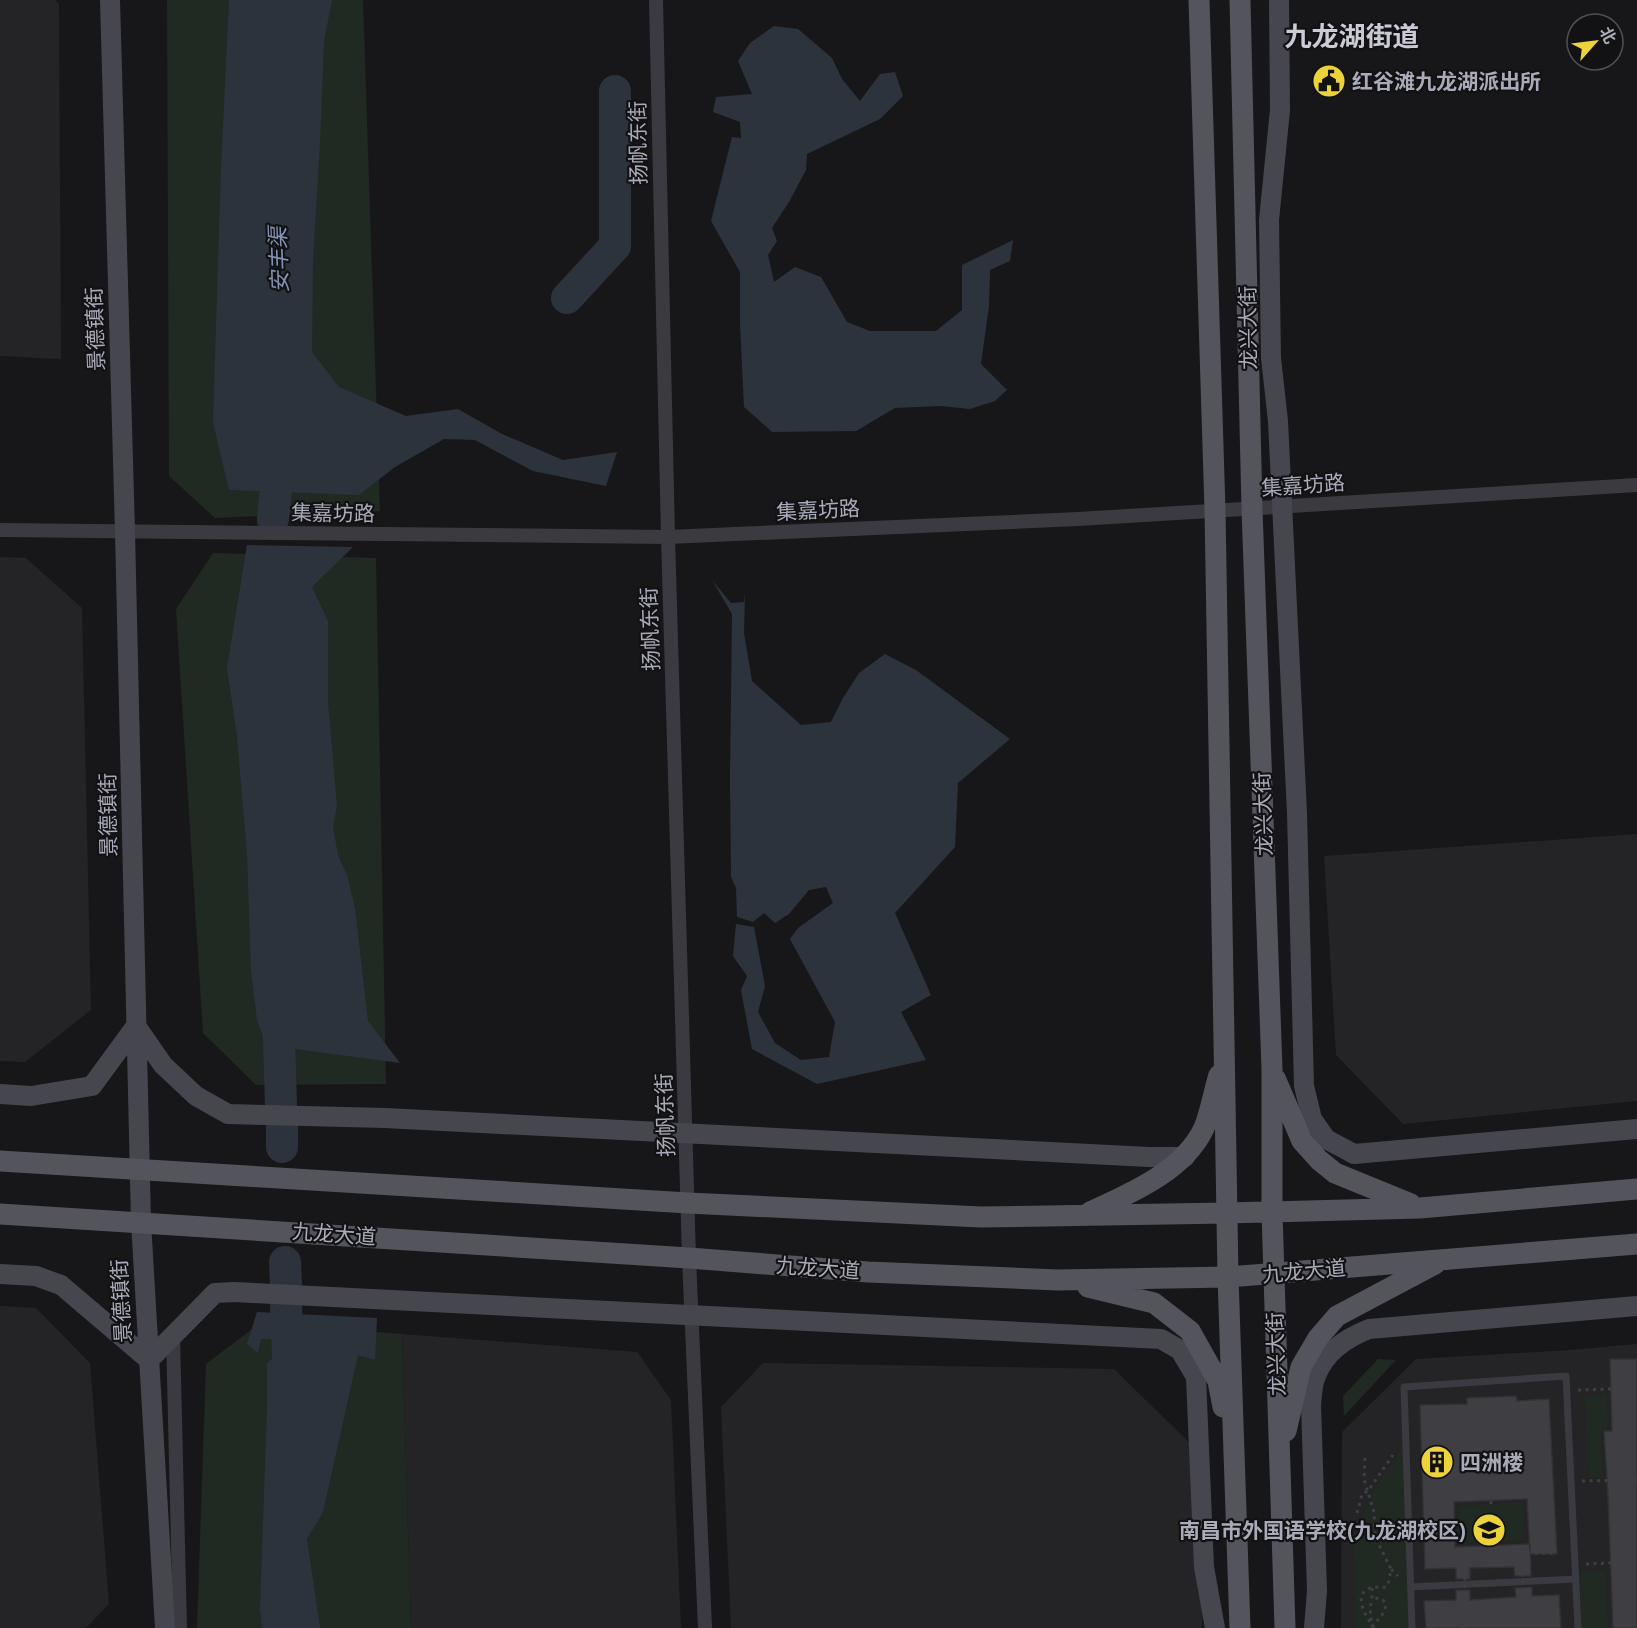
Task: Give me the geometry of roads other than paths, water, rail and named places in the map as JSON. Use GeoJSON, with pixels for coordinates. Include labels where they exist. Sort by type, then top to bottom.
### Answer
{"type":"FeatureCollection","features":[{"type":"Feature","properties":{"kind":"main road","name":"景德镇街"},"geometry":{"type":"LineString","coordinates":[[110,0],[141,1222],[165,1628]]}},
{"type":"Feature","properties":{"kind":"main road","name":"龙兴大街"},"geometry":{"type":"LineString","coordinates":[[1199,0],[1215,510],[1226,1051],[1228,1277],[1240,1628]]}},
{"type":"Feature","properties":{"kind":"main road"},"geometry":{"type":"LineString","coordinates":[[1279,0],[1280,110],[1269,220],[1271,358],[1278,421],[1299,871],[1304,1086],[1312,1119],[1326,1139],[1354,1154],[1637,1129]]}},
{"type":"Feature","properties":{"kind":"main road","name":"龙兴大街"},"geometry":{"type":"LineString","coordinates":[[1241,2],[1252,509],[1272,1069],[1272,1212],[1285,1628]]}},
{"type":"Feature","properties":{"kind":"main road"},"geometry":{"type":"LineString","coordinates":[[0,1094],[31,1096],[92,1086],[136,1026],[163,1065],[196,1096],[228,1114],[397,1118],[1185,1157]]}},
{"type":"Feature","properties":{"kind":"main road"},"geometry":{"type":"LineString","coordinates":[[1082,1216],[1141,1188],[1185,1157],[1204,1128],[1226,1051]]}},
{"type":"Feature","properties":{"kind":"main road"},"geometry":{"type":"LineString","coordinates":[[1272,1069],[1302,1141],[1319,1160],[1335,1173],[1420,1208]]}},
{"type":"Feature","properties":{"kind":"main road"},"geometry":{"type":"LineString","coordinates":[[0,1161],[688,1203],[981,1217],[1420,1208],[1637,1189]]}},
{"type":"Feature","properties":{"kind":"main road","name":"九龙大道"},"geometry":{"type":"LineString","coordinates":[[0,1214],[689,1258],[868,1272],[1058,1280],[1228,1277],[1637,1244]]}},
{"type":"Feature","properties":{"kind":"main road"},"geometry":{"type":"LineString","coordinates":[[1280,1458],[1301,1367],[1318,1338],[1337,1316],[1443,1259]]}},
{"type":"Feature","properties":{"kind":"main road"},"geometry":{"type":"LineString","coordinates":[[0,1274],[36,1276],[61,1285],[149,1360],[215,1293],[234,1292],[1161,1339],[1180,1350],[1196,1377],[1204,1567],[1215,1628]]}},
{"type":"Feature","properties":{"kind":"main road"},"geometry":{"type":"LineString","coordinates":[[1058,1280],[1154,1303],[1190,1332],[1218,1381],[1235,1465]]}},
{"type":"Feature","properties":{"kind":"main road"},"geometry":{"type":"LineString","coordinates":[[1314,1628],[1317,1591],[1311,1405],[1315,1377],[1329,1353],[1351,1336],[1369,1329],[1637,1306]]}},
{"type":"Feature","properties":{"kind":"street","name":"扬帆东街"},"geometry":{"type":"LineString","coordinates":[[656,0],[668,537],[689,1258],[705,1628]]}},
{"type":"Feature","properties":{"kind":"street","name":"集嘉坊路"},"geometry":{"type":"LineString","coordinates":[[0,530],[668,537],[1078,519],[1637,484]]}},
{"type":"Feature","properties":{"kind":"street"},"geometry":{"type":"LineString","coordinates":[[1319,1160],[1326,1139]]}},
{"type":"Feature","properties":{"kind":"street"},"geometry":{"type":"LineString","coordinates":[[173,1335],[180,1628]]}},
{"type":"Feature","properties":{"kind":"lane"},"geometry":{"type":"LineString","coordinates":[[1412,1628],[1404,1387],[1566,1376],[1578,1628]]}},
{"type":"Feature","properties":{"kind":"lane"},"geometry":{"type":"LineString","coordinates":[[1411,1587],[1576,1579]]}},
{"type":"Feature","properties":{"kind":"water"},"geometry":{"type":"Polygon","coordinates":[[[229,0],[332,0],[324,41],[313,260],[312,352],[339,387],[406,416],[458,409],[502,434],[563,460],[617,452],[606,486],[533,471],[475,440],[444,439],[395,467],[359,495],[229,490],[213,422],[229,0]]]}},
{"type":"Feature","properties":{"kind":"water"},"geometry":{"type":"Polygon","coordinates":[[[774,26],[798,29],[832,58],[842,79],[860,101],[880,74],[895,72],[903,96],[880,119],[807,154],[806,170],[772,228],[777,241],[768,255],[774,282],[795,267],[821,277],[847,322],[870,331],[936,331],[962,310],[962,265],[1013,240],[1010,261],[990,270],[989,306],[981,364],[1007,390],[995,401],[970,409],[941,406],[895,408],[856,431],[772,432],[744,407],[740,272],[711,221],[732,137],[741,138],[740,122],[713,112],[716,97],[752,94],[738,61],[750,43],[774,26]]]}},
{"type":"Feature","properties":{"kind":"water"},"geometry":{"type":"Polygon","coordinates":[[[247,545],[353,547],[312,587],[328,621],[328,703],[337,806],[333,827],[338,855],[347,875],[355,908],[368,1021],[400,1063],[266,1045],[257,1020],[251,970],[247,853],[237,736],[227,668],[247,545]]]}},
{"type":"Feature","properties":{"kind":"water"},"geometry":{"type":"Polygon","coordinates":[[[712,580],[731,603],[744,602],[745,592],[744,633],[752,681],[801,725],[831,722],[859,673],[885,654],[916,670],[1010,739],[958,783],[955,847],[895,913],[931,995],[901,1012],[926,1060],[817,1084],[752,1049],[741,990],[747,976],[733,956],[736,924],[754,927],[765,986],[758,1012],[775,1043],[801,1060],[829,1057],[835,1022],[790,939],[798,928],[833,903],[826,887],[809,890],[789,914],[775,923],[764,913],[753,922],[737,917],[736,888],[731,877],[732,614],[712,580]]]}},
{"type":"Feature","properties":{"kind":"water"},"geometry":{"type":"Polygon","coordinates":[[[257,1312],[377,1318],[375,1360],[358,1355],[323,1512],[307,1539],[320,1628],[262,1628],[260,1609],[267,1364],[276,1354],[274,1339],[261,1339],[258,1353],[247,1344],[257,1312]]]}},
{"type":"Feature","properties":{"kind":"waterway"},"geometry":{"type":"LineString","coordinates":[[567,298],[615,246],[615,91]]}},
{"type":"Feature","properties":{"kind":"waterway","name":"安丰渠"},"geometry":{"type":"LineString","coordinates":[[273,519],[280,449]]}},
{"type":"Feature","properties":{"kind":"waterway"},"geometry":{"type":"LineString","coordinates":[[278,1005],[281,1106]]}},
{"type":"Feature","properties":{"kind":"waterway"},"geometry":{"type":"LineString","coordinates":[[282,1125],[282,1147]]}},
{"type":"Feature","properties":{"kind":"waterway"},"geometry":{"type":"LineString","coordinates":[[285,1262],[286,1285]]}},
{"type":"Feature","properties":{"kind":"waterway"},"geometry":{"type":"LineString","coordinates":[[286,1304],[288,1355]]}},
{"type":"Feature","properties":{"kind":"place","name":"红谷滩九龙湖派出所"},"geometry":{"type":"Point","coordinates":[1329,81]}},
{"type":"Feature","properties":{"kind":"place","name":"四洲楼"},"geometry":{"type":"Point","coordinates":[1437,1462]}},
{"type":"Feature","properties":{"kind":"place","name":"南昌市外国语学校(九龙湖校区)"},"geometry":{"type":"Point","coordinates":[1489,1530]}},
{"type":"Feature","properties":{"kind":"district","name":"九龙湖街道"},"geometry":{"type":"Point","coordinates":[1352,37]}}]}
